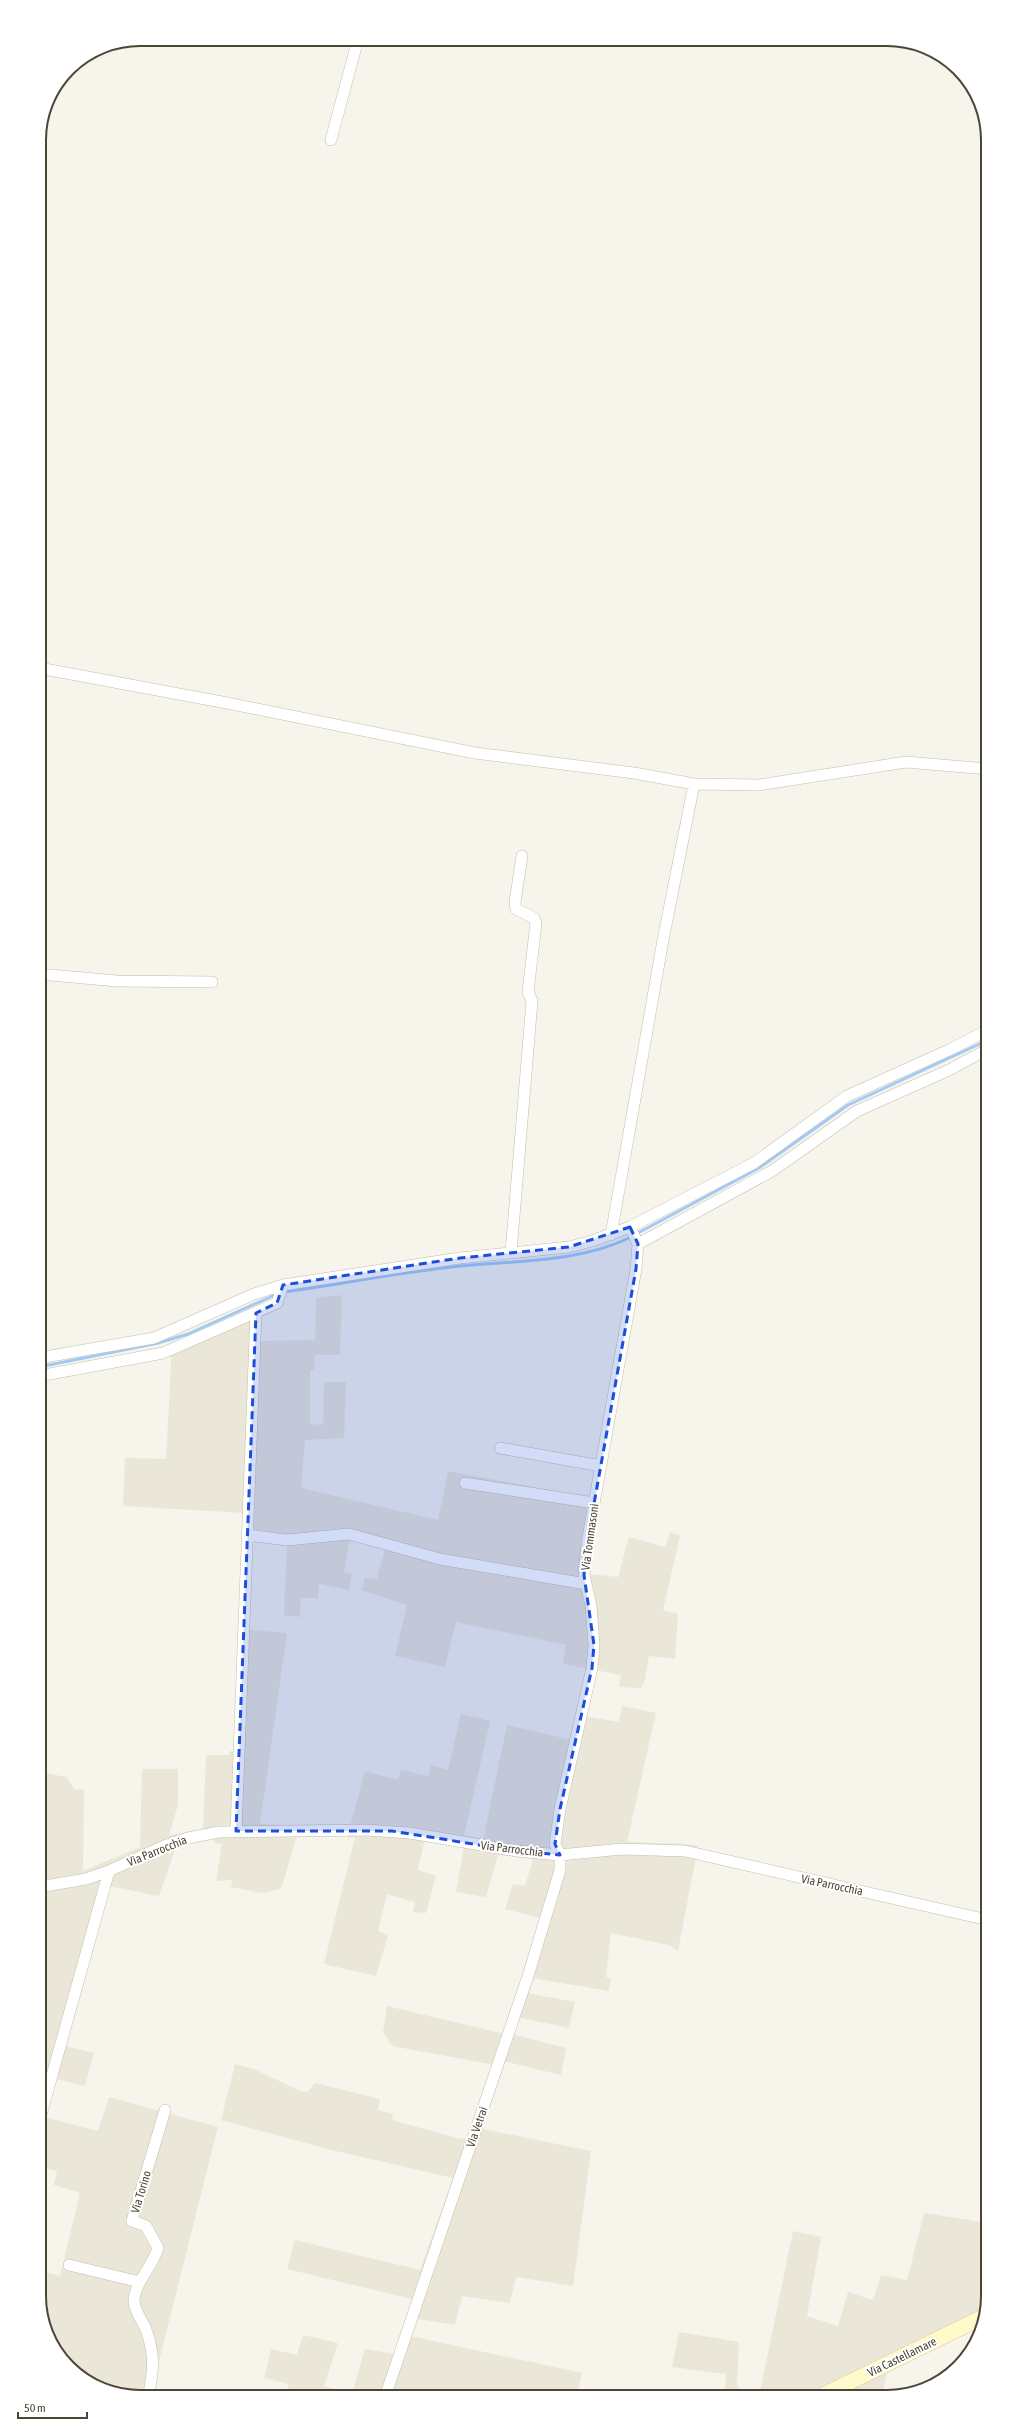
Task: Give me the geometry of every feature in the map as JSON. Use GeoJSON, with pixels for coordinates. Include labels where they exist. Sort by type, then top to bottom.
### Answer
{"type":"FeatureCollection","features":[{"type":"Feature","properties":{"kind":"main road","name":"Via Castellamare"},"geometry":{"type":"LineString","coordinates":[[833,2390],[978,2319]]}},
{"type":"Feature","properties":{"kind":"street"},"geometry":{"type":"LineString","coordinates":[[331,140],[356,46]]}},
{"type":"Feature","properties":{"kind":"street"},"geometry":{"type":"LineString","coordinates":[[46,669],[227,703],[475,753],[634,773],[694,784],[759,784],[906,762],[981,768]]}},
{"type":"Feature","properties":{"kind":"street"},"geometry":{"type":"LineString","coordinates":[[611,1235],[662,940],[694,784]]}},
{"type":"Feature","properties":{"kind":"street"},"geometry":{"type":"LineString","coordinates":[[511,1252],[532,1001],[528,992],[536,923],[534,918],[516,909],[515,902],[522,856]]}},
{"type":"Feature","properties":{"kind":"street"},"geometry":{"type":"LineString","coordinates":[[46,975],[117,981],[212,982]]}},
{"type":"Feature","properties":{"kind":"street"},"geometry":{"type":"LineString","coordinates":[[634,1236],[754,1163],[847,1096],[950,1050],[981,1034]]}},
{"type":"Feature","properties":{"kind":"street"},"geometry":{"type":"LineString","coordinates":[[46,1357],[154,1338],[254,1294],[281,1290],[346,1274],[511,1252],[569,1247],[611,1235],[634,1236],[772,1171],[857,1111],[949,1070],[981,1053]]}},
{"type":"Feature","properties":{"kind":"street","name":"Via Tommasoni"},"geometry":{"type":"LineString","coordinates":[[560,1854],[555,1844],[560,1809],[592,1668],[594,1645],[584,1575],[587,1542],[601,1466],[634,1236]]}},
{"type":"Feature","properties":{"kind":"street"},"geometry":{"type":"LineString","coordinates":[[46,1375],[163,1353],[278,1303],[281,1290]]}},
{"type":"Feature","properties":{"kind":"street"},"geometry":{"type":"LineString","coordinates":[[236,1830],[256,1313]]}},
{"type":"Feature","properties":{"kind":"street"},"geometry":{"type":"LineString","coordinates":[[500,1448],[601,1466]]}},
{"type":"Feature","properties":{"kind":"street"},"geometry":{"type":"LineString","coordinates":[[465,1483],[594,1503]]}},
{"type":"Feature","properties":{"kind":"street"},"geometry":{"type":"LineString","coordinates":[[248,1535],[287,1540],[350,1534],[440,1559],[586,1584]]}},
{"type":"Feature","properties":{"kind":"street","name":"Via Parrocchia"},"geometry":{"type":"LineString","coordinates":[[46,1886],[86,1879],[109,1871],[164,1846],[188,1838],[236,1830],[392,1831],[516,1851],[560,1854],[622,1849],[685,1851],[981,1918]]}},
{"type":"Feature","properties":{"kind":"street","name":"Via Vetrai"},"geometry":{"type":"LineString","coordinates":[[387,2390],[528,1976],[560,1870],[560,1854]]}},
{"type":"Feature","properties":{"kind":"street"},"geometry":{"type":"LineString","coordinates":[[46,2097],[109,1871]]}},
{"type":"Feature","properties":{"kind":"street","name":"Via Torino"},"geometry":{"type":"LineString","coordinates":[[150,2390],[154,2371],[153,2356],[150,2341],[134,2302],[140,2282],[155,2260],[158,2248],[146,2226],[132,2221],[165,2110]]}},
{"type":"Feature","properties":{"kind":"street"},"geometry":{"type":"LineString","coordinates":[[69,2265],[140,2282]]}},
{"type":"Feature","properties":{"kind":"highlighted area"},"geometry":{"type":"Polygon","coordinates":[[[630,1227],[638,1244],[636,1269],[587,1543],[584,1575],[594,1645],[592,1668],[560,1809],[555,1844],[560,1855],[517,1851],[392,1831],[236,1831],[256,1313],[277,1303],[283,1285],[460,1258],[569,1247],[630,1227]]]}},
{"type":"Feature","properties":{"kind":"shaded area"},"geometry":{"type":"Polygon","coordinates":[[[340,1295],[342,1298],[340,1355],[315,1355],[314,1370],[310,1370],[310,1424],[323,1425],[324,1382],[346,1382],[344,1438],[305,1440],[301,1488],[438,1520],[448,1471],[598,1499],[589,1574],[618,1577],[629,1537],[665,1547],[670,1532],[680,1536],[663,1610],[678,1614],[675,1659],[649,1656],[645,1680],[641,1688],[619,1687],[621,1675],[563,1664],[566,1645],[456,1622],[445,1667],[395,1656],[407,1605],[361,1590],[365,1578],[377,1579],[385,1549],[350,1538],[344,1572],[352,1574],[349,1590],[319,1584],[318,1598],[301,1598],[300,1617],[284,1615],[287,1545],[243,1540],[245,1513],[123,1506],[125,1458],[166,1459],[172,1346],[252,1310],[260,1341],[315,1340],[316,1298],[340,1295]]]}},
{"type":"Feature","properties":{"kind":"shaded area"},"geometry":{"type":"Polygon","coordinates":[[[241,1629],[287,1633],[260,1824],[300,1826],[281,1889],[262,1893],[231,1887],[232,1880],[216,1881],[222,1844],[215,1843],[213,1837],[176,1847],[159,1896],[109,1886],[62,2045],[94,2053],[85,2086],[55,2079],[46,2110],[46,1773],[67,1777],[75,1790],[84,1789],[83,1871],[140,1847],[142,1769],[178,1769],[178,1805],[169,1835],[203,1829],[206,1755],[229,1755],[230,1751],[237,1751],[241,1629]]]}},
{"type":"Feature","properties":{"kind":"shaded area"},"geometry":{"type":"Polygon","coordinates":[[[622,1706],[656,1713],[627,1842],[686,1844],[698,1846],[678,1951],[669,1945],[611,1933],[606,1977],[611,1978],[609,1991],[532,1978],[527,1993],[575,2002],[569,2028],[517,2017],[512,2034],[566,2048],[561,2075],[503,2061],[500,2066],[392,2046],[383,2032],[387,2006],[505,2034],[541,1918],[505,1909],[513,1884],[525,1886],[533,1859],[498,1855],[486,1897],[456,1892],[464,1847],[424,1842],[418,1870],[436,1876],[426,1913],[413,1912],[415,1902],[387,1894],[378,1931],[388,1935],[376,1976],[324,1964],[355,1837],[347,1838],[365,1771],[398,1780],[401,1770],[429,1776],[431,1765],[448,1770],[461,1714],[490,1721],[464,1836],[483,1840],[507,1725],[572,1740],[578,1715],[619,1722],[622,1706]]]}},
{"type":"Feature","properties":{"kind":"shaded area"},"geometry":{"type":"Polygon","coordinates":[[[235,2064],[254,2069],[300,2091],[307,2092],[315,2083],[380,2099],[378,2110],[393,2114],[392,2120],[460,2139],[466,2138],[473,2127],[591,2151],[573,2286],[516,2277],[510,2303],[462,2296],[455,2325],[413,2318],[410,2336],[582,2373],[578,2390],[353,2390],[365,2349],[394,2354],[412,2299],[287,2269],[295,2240],[420,2270],[453,2178],[336,2151],[221,2120],[235,2064]]]}},
{"type":"Feature","properties":{"kind":"shaded area"},"geometry":{"type":"Polygon","coordinates":[[[109,2097],[218,2127],[152,2390],[133,2390],[109,2385],[83,2371],[69,2358],[51,2327],[46,2303],[46,2273],[60,2276],[80,2193],[54,2185],[57,2171],[46,2169],[46,2118],[98,2131],[109,2097]]]}},
{"type":"Feature","properties":{"kind":"shaded area"},"geometry":{"type":"Polygon","coordinates":[[[924,2213],[981,2222],[981,2303],[976,2326],[888,2367],[883,2390],[760,2390],[793,2231],[821,2237],[807,2316],[838,2326],[848,2292],[873,2300],[881,2275],[907,2280],[924,2213]]]}},
{"type":"Feature","properties":{"kind":"shaded area"},"geometry":{"type":"Polygon","coordinates":[[[679,2332],[739,2342],[737,2384],[740,2390],[725,2390],[726,2374],[672,2367],[679,2332]]]}},
{"type":"Feature","properties":{"kind":"shaded area"},"geometry":{"type":"Polygon","coordinates":[[[303,2335],[338,2343],[324,2386],[338,2390],[287,2390],[289,2384],[264,2378],[271,2349],[297,2355],[303,2335]]]}},
{"type":"Feature","properties":{"kind":"waterway"},"geometry":{"type":"LineString","coordinates":[[636,1234],[759,1168],[848,1105],[981,1043]]}},
{"type":"Feature","properties":{"kind":"waterway"},"geometry":{"type":"LineString","coordinates":[[284,1292],[431,1269],[566,1257],[610,1246],[631,1237]]}},
{"type":"Feature","properties":{"kind":"waterway"},"geometry":{"type":"LineString","coordinates":[[46,1366],[158,1343],[188,1334],[277,1294]]}}]}
